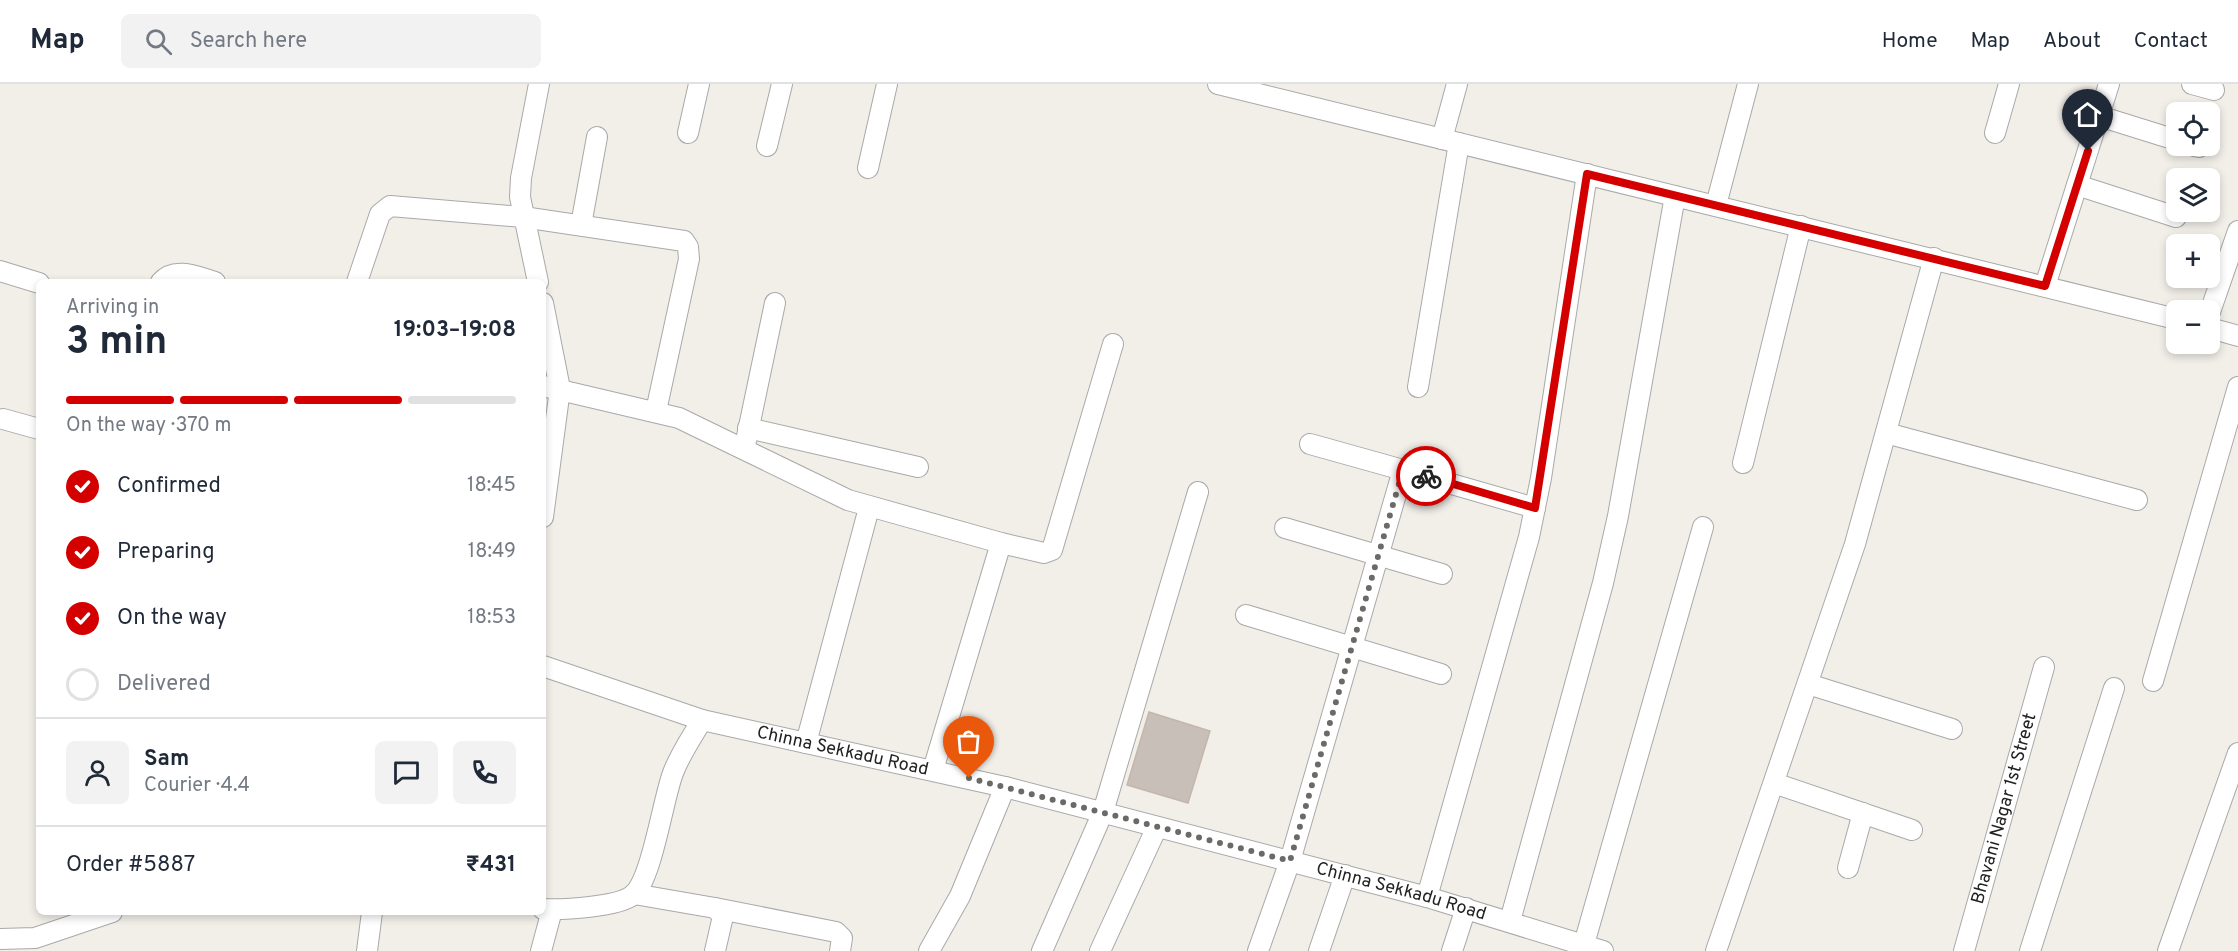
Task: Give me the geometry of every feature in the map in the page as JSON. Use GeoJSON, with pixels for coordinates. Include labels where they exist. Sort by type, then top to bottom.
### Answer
{"type":"FeatureCollection","features":[{"type":"Feature","properties":{"kind":"street"},"geometry":{"type":"LineString","coordinates":[[537,279],[523,217],[521,178],[539,84]]}},
{"type":"Feature","properties":{"kind":"street"},"geometry":{"type":"LineString","coordinates":[[688,133],[699,84]]}},
{"type":"Feature","properties":{"kind":"street"},"geometry":{"type":"LineString","coordinates":[[767,146],[782,84]]}},
{"type":"Feature","properties":{"kind":"street"},"geometry":{"type":"LineString","coordinates":[[868,168],[887,84]]}},
{"type":"Feature","properties":{"kind":"street"},"geometry":{"type":"LineString","coordinates":[[1218,84],[2166,316]]}},
{"type":"Feature","properties":{"kind":"street"},"geometry":{"type":"LineString","coordinates":[[1418,387],[1457,84]]}},
{"type":"Feature","properties":{"kind":"street"},"geometry":{"type":"LineString","coordinates":[[1716,205],[1748,84]]}},
{"type":"Feature","properties":{"kind":"street"},"geometry":{"type":"LineString","coordinates":[[1995,133],[2009,84]]}},
{"type":"Feature","properties":{"kind":"street"},"geometry":{"type":"LineString","coordinates":[[2045,286],[2109,84]]}},
{"type":"Feature","properties":{"kind":"street"},"geometry":{"type":"LineString","coordinates":[[2192,84],[2214,90]]}},
{"type":"Feature","properties":{"kind":"street"},"geometry":{"type":"LineString","coordinates":[[2099,116],[2166,137]]}},
{"type":"Feature","properties":{"kind":"street"},"geometry":{"type":"LineString","coordinates":[[580,225],[597,137]]}},
{"type":"Feature","properties":{"kind":"street"},"geometry":{"type":"LineString","coordinates":[[1427,897],[1535,508],[1587,174]]}},
{"type":"Feature","properties":{"kind":"street"},"geometry":{"type":"LineString","coordinates":[[2077,185],[2166,214]]}},
{"type":"Feature","properties":{"kind":"street"},"geometry":{"type":"LineString","coordinates":[[1510,921],[1603,583],[1618,516],[1675,196]]}},
{"type":"Feature","properties":{"kind":"street"},"geometry":{"type":"LineString","coordinates":[[358,279],[384,209],[390,206],[523,217],[676,239],[688,247],[689,259],[656,411]]}},
{"type":"Feature","properties":{"kind":"street"},"geometry":{"type":"LineString","coordinates":[[1743,463],[1802,226]]}},
{"type":"Feature","properties":{"kind":"street"},"geometry":{"type":"LineString","coordinates":[[2214,300],[2238,231]]}},
{"type":"Feature","properties":{"kind":"street"},"geometry":{"type":"LineString","coordinates":[[1716,951],[1855,544],[1934,258]]}},
{"type":"Feature","properties":{"kind":"street"},"geometry":{"type":"LineString","coordinates":[[0,271],[36,282]]}},
{"type":"Feature","properties":{"kind":"street"},"geometry":{"type":"LineString","coordinates":[[165,279],[172,274],[183,273],[204,279]]}},
{"type":"Feature","properties":{"kind":"street"},"geometry":{"type":"LineString","coordinates":[[744,449],[775,303]]}},
{"type":"Feature","properties":{"kind":"street"},"geometry":{"type":"LineString","coordinates":[[2220,331],[2238,336]]}},
{"type":"Feature","properties":{"kind":"street"},"geometry":{"type":"LineString","coordinates":[[546,335],[551,388],[546,469]]}},
{"type":"Feature","properties":{"kind":"street"},"geometry":{"type":"LineString","coordinates":[[551,388],[656,411],[705,429],[825,491],[869,508],[1044,553],[1052,550],[1113,344]]}},
{"type":"Feature","properties":{"kind":"street"},"geometry":{"type":"LineString","coordinates":[[2153,681],[2238,387]]}},
{"type":"Feature","properties":{"kind":"street"},"geometry":{"type":"LineString","coordinates":[[3,418],[36,428]]}},
{"type":"Feature","properties":{"kind":"street"},"geometry":{"type":"LineString","coordinates":[[748,428],[918,466]]}},
{"type":"Feature","properties":{"kind":"street"},"geometry":{"type":"LineString","coordinates":[[1886,433],[2137,500]]}},
{"type":"Feature","properties":{"kind":"street"},"geometry":{"type":"LineString","coordinates":[[1310,444],[1535,508]]}},
{"type":"Feature","properties":{"kind":"street"},"geometry":{"type":"LineString","coordinates":[[1258,951],[1290,861],[1403,470]]}},
{"type":"Feature","properties":{"kind":"street"},"geometry":{"type":"LineString","coordinates":[[1042,951],[1103,812],[1198,492]]}},
{"type":"Feature","properties":{"kind":"street"},"geometry":{"type":"LineString","coordinates":[[806,743],[869,508]]}},
{"type":"Feature","properties":{"kind":"street"},"geometry":{"type":"LineString","coordinates":[[1285,528],[1442,574]]}},
{"type":"Feature","properties":{"kind":"street"},"geometry":{"type":"LineString","coordinates":[[1583,948],[1703,528]]}},
{"type":"Feature","properties":{"kind":"street"},"geometry":{"type":"LineString","coordinates":[[933,770],[1001,543]]}},
{"type":"Feature","properties":{"kind":"street"},"geometry":{"type":"LineString","coordinates":[[1246,615],[1442,674]]}},
{"type":"Feature","properties":{"kind":"street","name":"Chinna Sekkadu Road"},"geometry":{"type":"LineString","coordinates":[[546,667],[702,720],[933,770],[1103,812],[1427,897],[1510,921],[1583,948],[1603,951]]}},
{"type":"Feature","properties":{"kind":"street","name":"Bhavani Nagar 1st Street"},"geometry":{"type":"LineString","coordinates":[[1964,951],[2044,667]]}},
{"type":"Feature","properties":{"kind":"street"},"geometry":{"type":"LineString","coordinates":[[1808,684],[1952,729]]}},
{"type":"Feature","properties":{"kind":"street"},"geometry":{"type":"LineString","coordinates":[[2030,951],[2114,688]]}},
{"type":"Feature","properties":{"kind":"street"},"geometry":{"type":"LineString","coordinates":[[541,951],[548,910],[622,900],[634,894],[648,866],[673,773],[702,720]]}},
{"type":"Feature","properties":{"kind":"street"},"geometry":{"type":"LineString","coordinates":[[2168,951],[2238,753]]}},
{"type":"Feature","properties":{"kind":"street"},"geometry":{"type":"LineString","coordinates":[[1774,783],[1912,830]]}},
{"type":"Feature","properties":{"kind":"street"},"geometry":{"type":"LineString","coordinates":[[928,951],[960,896],[1005,787]]}},
{"type":"Feature","properties":{"kind":"street"},"geometry":{"type":"LineString","coordinates":[[1848,868],[1863,813]]}},
{"type":"Feature","properties":{"kind":"street"},"geometry":{"type":"LineString","coordinates":[[1100,951],[1157,827]]}},
{"type":"Feature","properties":{"kind":"street"},"geometry":{"type":"LineString","coordinates":[[1319,951],[1345,875]]}},
{"type":"Feature","properties":{"kind":"street"},"geometry":{"type":"LineString","coordinates":[[634,894],[836,932],[842,938],[840,951]]}},
{"type":"Feature","properties":{"kind":"street"},"geometry":{"type":"LineString","coordinates":[[715,908],[723,916],[715,951]]}},
{"type":"Feature","properties":{"kind":"street"},"geometry":{"type":"LineString","coordinates":[[1452,951],[1466,908]]}},
{"type":"Feature","properties":{"kind":"street"},"geometry":{"type":"LineString","coordinates":[[0,939],[35,938],[103,915]]}},
{"type":"Feature","properties":{"kind":"street"},"geometry":{"type":"LineString","coordinates":[[367,951],[372,915]]}},
{"type":"Feature","properties":{"kind":"building"},"geometry":{"type":"Polygon","coordinates":[[[1149,712],[1210,731],[1188,803],[1127,785],[1149,712]]]}},
{"type":"Feature","properties":{"kind":"way so far"},"geometry":{"type":"LineString","coordinates":[[969,778],[1290,861],[1403,470],[1426,476]]}},
{"type":"Feature","properties":{"kind":"route"},"geometry":{"type":"LineString","coordinates":[[1426,476],[1535,508],[1587,174],[2045,286],[2088,151]]}}]}
